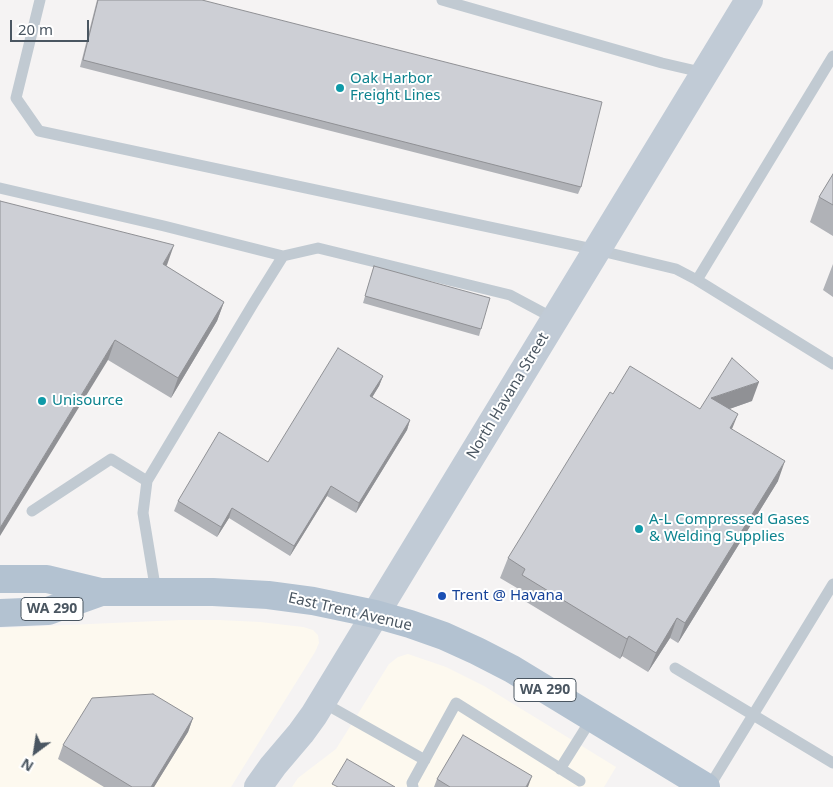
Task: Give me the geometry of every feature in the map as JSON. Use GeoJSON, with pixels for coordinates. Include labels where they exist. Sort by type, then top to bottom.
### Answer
{"type":"FeatureCollection","features":[{"type":"Feature","properties":{"kind":"main road","name":"East Trent Avenue"},"geometry":{"type":"LineString","coordinates":[[0,578],[47,579],[101,592],[213,592],[268,595],[313,601],[375,614],[410,624],[444,636],[512,669],[707,787]]}},
{"type":"Feature","properties":{"kind":"main road","name":"East Trent Avenue"},"geometry":{"type":"LineString","coordinates":[[0,613],[48,611],[101,592]]}},
{"type":"Feature","properties":{"kind":"street","name":"North Havana Street"},"geometry":{"type":"LineString","coordinates":[[258,787],[322,702],[749,0]]}},
{"type":"Feature","properties":{"kind":"lane"},"geometry":{"type":"LineString","coordinates":[[40,0],[16,98],[39,130],[597,250],[676,269],[833,364]]}},
{"type":"Feature","properties":{"kind":"lane"},"geometry":{"type":"LineString","coordinates":[[442,0],[662,63],[704,73]]}},
{"type":"Feature","properties":{"kind":"lane"},"geometry":{"type":"LineString","coordinates":[[697,280],[833,56]]}},
{"type":"Feature","properties":{"kind":"lane"},"geometry":{"type":"LineString","coordinates":[[0,188],[283,256],[318,248],[510,295],[555,319]]}},
{"type":"Feature","properties":{"kind":"lane"},"geometry":{"type":"LineString","coordinates":[[156,592],[143,513],[148,481],[283,256]]}},
{"type":"Feature","properties":{"kind":"lane"},"geometry":{"type":"LineString","coordinates":[[32,511],[111,459],[148,481]]}},
{"type":"Feature","properties":{"kind":"lane"},"geometry":{"type":"LineString","coordinates":[[707,787],[833,584]]}},
{"type":"Feature","properties":{"kind":"lane"},"geometry":{"type":"LineString","coordinates":[[675,668],[833,763]]}},
{"type":"Feature","properties":{"kind":"lane"},"geometry":{"type":"LineString","coordinates":[[322,702],[425,760]]}},
{"type":"Feature","properties":{"kind":"lane"},"geometry":{"type":"LineString","coordinates":[[414,787],[412,783],[456,703],[580,781]]}},
{"type":"Feature","properties":{"kind":"lane"},"geometry":{"type":"LineString","coordinates":[[560,769],[592,718]]}},
{"type":"Feature","properties":{"kind":"shaded area"},"geometry":{"type":"Polygon","coordinates":[[[180,620],[260,622],[303,627],[313,630],[318,635],[319,643],[315,652],[231,787],[0,787],[0,628],[180,620]]]}},
{"type":"Feature","properties":{"kind":"shaded area"},"geometry":{"type":"Polygon","coordinates":[[[408,654],[446,667],[484,686],[616,767],[604,787],[292,787],[298,778],[336,749],[389,664],[398,657],[408,654]]]}},
{"type":"Feature","properties":{"kind":"building","name":"Oak Harbor Freight Lines"},"geometry":{"type":"Polygon","coordinates":[[[98,0],[202,0],[602,102],[581,187],[83,60],[98,0]]]}},
{"type":"Feature","properties":{"kind":"building"},"geometry":{"type":"Polygon","coordinates":[[[833,174],[833,205],[819,197],[833,174]]]}},
{"type":"Feature","properties":{"kind":"building","name":"Unisource"},"geometry":{"type":"Polygon","coordinates":[[[0,201],[174,245],[163,264],[224,302],[178,378],[115,340],[0,528],[0,201]]]}},
{"type":"Feature","properties":{"kind":"building"},"geometry":{"type":"Polygon","coordinates":[[[374,266],[490,298],[481,329],[365,296],[374,266]]]}},
{"type":"Feature","properties":{"kind":"building"},"geometry":{"type":"Polygon","coordinates":[[[338,348],[383,376],[370,396],[410,420],[359,503],[331,486],[294,546],[232,508],[221,527],[178,501],[219,432],[268,462],[338,348]]]}},
{"type":"Feature","properties":{"kind":"building","name":"A-L Compressed Gases & Welding Supplies"},"geometry":{"type":"Polygon","coordinates":[[[732,358],[759,382],[711,398],[738,414],[730,428],[785,461],[685,623],[677,618],[656,653],[629,636],[627,639],[522,575],[525,569],[508,558],[610,392],[613,394],[630,366],[700,409],[732,358]]]}},
{"type":"Feature","properties":{"kind":"building"},"geometry":{"type":"Polygon","coordinates":[[[153,694],[193,718],[151,787],[132,787],[63,745],[92,698],[153,694]]]}},
{"type":"Feature","properties":{"kind":"building"},"geometry":{"type":"Polygon","coordinates":[[[463,735],[532,776],[526,787],[450,787],[437,779],[463,735]]]}},
{"type":"Feature","properties":{"kind":"building"},"geometry":{"type":"Polygon","coordinates":[[[347,759],[395,787],[338,787],[332,784],[347,759]]]}},
{"type":"Feature","properties":{"kind":"place","name":"Oak Harbor Freight Lines"},"geometry":{"type":"Point","coordinates":[340,88]}},
{"type":"Feature","properties":{"kind":"place","name":"Unisource"},"geometry":{"type":"Point","coordinates":[42,401]}},
{"type":"Feature","properties":{"kind":"place","name":"A-L Compressed Gases & Welding Supplies"},"geometry":{"type":"Point","coordinates":[639,529]}},
{"type":"Feature","properties":{"kind":"place","name":"Trent @ Havana"},"geometry":{"type":"Point","coordinates":[442,596]}}]}
